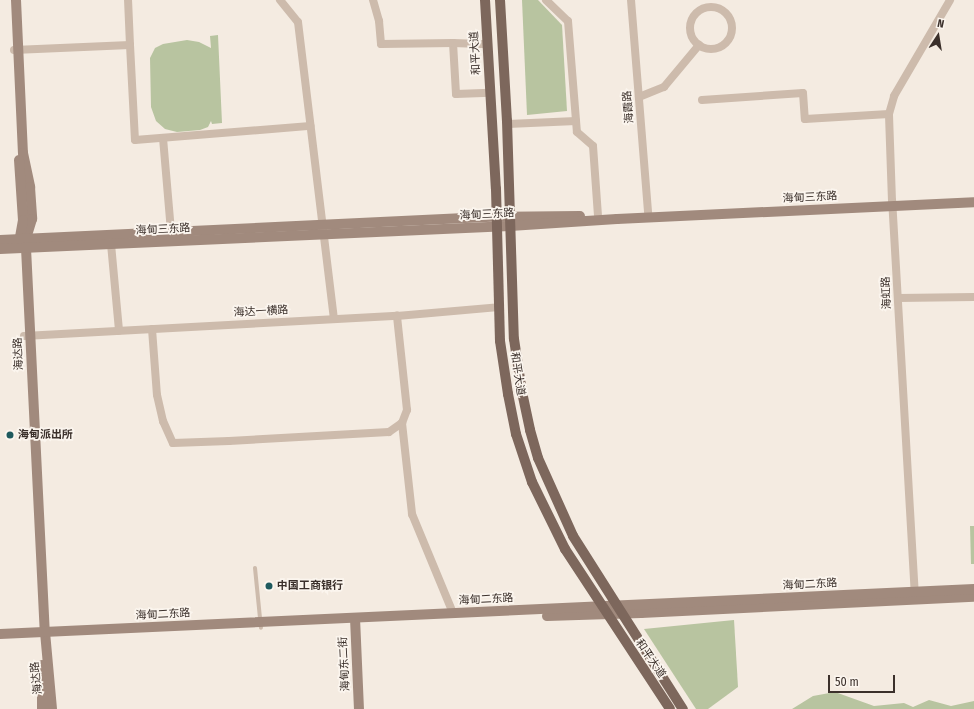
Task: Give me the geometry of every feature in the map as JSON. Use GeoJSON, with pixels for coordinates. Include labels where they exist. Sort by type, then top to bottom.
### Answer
{"type":"FeatureCollection","features":[{"type":"Feature","properties":{"kind":"main road","name":"海达路"},"geometry":{"type":"LineString","coordinates":[[12,0],[23,153],[30,187],[32,219],[22,244],[43,636],[42,709]]}},
{"type":"Feature","properties":{"kind":"main road","name":"海达路"},"geometry":{"type":"LineString","coordinates":[[16,0],[16,50]]}},
{"type":"Feature","properties":{"kind":"main road","name":"和平大道"},"geometry":{"type":"LineString","coordinates":[[485,0],[496,190],[501,348],[510,407],[516,434],[532,482],[565,549],[670,709]]}},
{"type":"Feature","properties":{"kind":"main road","name":"和平大道"},"geometry":{"type":"LineString","coordinates":[[500,0],[507,124],[514,339],[522,392],[530,430],[538,458],[566,522],[619,610],[683,709]]}},
{"type":"Feature","properties":{"kind":"main road"},"geometry":{"type":"LineString","coordinates":[[0,240],[22,244],[171,232],[322,230],[510,222],[598,215],[892,203],[974,197]]}},
{"type":"Feature","properties":{"kind":"main road","name":"海甸三东路"},"geometry":{"type":"LineString","coordinates":[[510,222],[892,203],[974,202]]}},
{"type":"Feature","properties":{"kind":"main road","name":"海甸三东路"},"geometry":{"type":"LineString","coordinates":[[0,249],[22,244],[111,244],[322,230]]}},
{"type":"Feature","properties":{"kind":"main road","name":"海甸二东路"},"geometry":{"type":"LineString","coordinates":[[915,596],[974,589]]}},
{"type":"Feature","properties":{"kind":"main road","name":"海甸二东路"},"geometry":{"type":"LineString","coordinates":[[353,621],[453,613],[619,610],[915,596],[974,597]]}},
{"type":"Feature","properties":{"kind":"main road","name":"海甸二东路"},"geometry":{"type":"LineString","coordinates":[[0,641],[43,636],[604,610]]}},
{"type":"Feature","properties":{"kind":"main road","name":"海甸东二街"},"geometry":{"type":"LineString","coordinates":[[353,621],[355,709]]}},
{"type":"Feature","properties":{"kind":"main road","name":"海甸东二街"},"geometry":{"type":"LineString","coordinates":[[353,621],[359,709]]}},
{"type":"Feature","properties":{"kind":"main road","name":"海甸二东路"},"geometry":{"type":"LineString","coordinates":[[0,634],[43,636]]}},
{"type":"Feature","properties":{"kind":"main road","name":"海达路"},"geometry":{"type":"LineString","coordinates":[[43,636],[52,709]]}},
{"type":"Feature","properties":{"kind":"street"},"geometry":{"type":"LineString","coordinates":[[128,0],[135,140],[310,126]]}},
{"type":"Feature","properties":{"kind":"street"},"geometry":{"type":"LineString","coordinates":[[280,0],[298,22],[303,53],[322,230],[334,319]]}},
{"type":"Feature","properties":{"kind":"street"},"geometry":{"type":"LineString","coordinates":[[373,0],[379,21],[380,44],[488,44]]}},
{"type":"Feature","properties":{"kind":"street"},"geometry":{"type":"LineString","coordinates":[[546,0],[568,21],[577,132],[593,146],[598,215]]}},
{"type":"Feature","properties":{"kind":"street","name":"海霞路"},"geometry":{"type":"LineString","coordinates":[[631,0],[648,213]]}},
{"type":"Feature","properties":{"kind":"street","name":"海虹路"},"geometry":{"type":"LineString","coordinates":[[915,596],[892,203],[889,114],[894,96],[950,0]]}},
{"type":"Feature","properties":{"kind":"street"},"geometry":{"type":"LineString","coordinates":[[717,7],[723,10],[732,21],[732,34],[729,40],[724,45],[712,49],[699,45],[691,34],[692,19],[702,9],[717,7]]}},
{"type":"Feature","properties":{"kind":"street"},"geometry":{"type":"LineString","coordinates":[[453,43],[456,94],[490,93]]}},
{"type":"Feature","properties":{"kind":"street"},"geometry":{"type":"LineString","coordinates":[[16,50],[130,45]]}},
{"type":"Feature","properties":{"kind":"street"},"geometry":{"type":"LineString","coordinates":[[639,97],[664,87],[699,45]]}},
{"type":"Feature","properties":{"kind":"street"},"geometry":{"type":"LineString","coordinates":[[702,100],[803,93],[805,119],[889,114]]}},
{"type":"Feature","properties":{"kind":"street"},"geometry":{"type":"LineString","coordinates":[[507,124],[576,121]]}},
{"type":"Feature","properties":{"kind":"street"},"geometry":{"type":"LineString","coordinates":[[163,138],[171,232]]}},
{"type":"Feature","properties":{"kind":"street"},"geometry":{"type":"LineString","coordinates":[[111,244],[119,331]]}},
{"type":"Feature","properties":{"kind":"street"},"geometry":{"type":"LineString","coordinates":[[898,298],[974,297]]}},
{"type":"Feature","properties":{"kind":"street","name":"海达一横路"},"geometry":{"type":"LineString","coordinates":[[27,336],[397,316],[499,307]]}},
{"type":"Feature","properties":{"kind":"street"},"geometry":{"type":"LineString","coordinates":[[397,316],[407,410],[402,423],[412,514],[453,613]]}},
{"type":"Feature","properties":{"kind":"street"},"geometry":{"type":"LineString","coordinates":[[152,329],[157,396],[163,420],[173,443],[389,432],[402,423]]}},
{"type":"Feature","properties":{"kind":"lane"},"geometry":{"type":"LineString","coordinates":[[255,568],[260,625]]}},
{"type":"Feature","properties":{"kind":"green space"},"geometry":{"type":"Polygon","coordinates":[[[522,0],[538,0],[562,25],[567,111],[527,115],[522,0]]]}},
{"type":"Feature","properties":{"kind":"green space"},"geometry":{"type":"Polygon","coordinates":[[[218,35],[222,123],[212,124],[211,121],[208,127],[200,130],[177,132],[165,129],[156,121],[151,107],[150,58],[155,48],[163,44],[187,40],[199,42],[211,48],[210,36],[218,35]]]}},
{"type":"Feature","properties":{"kind":"green space"},"geometry":{"type":"Polygon","coordinates":[[[970,526],[974,526],[974,564],[971,564],[970,526]]]}},
{"type":"Feature","properties":{"kind":"green space"},"geometry":{"type":"Polygon","coordinates":[[[734,620],[738,687],[708,709],[696,709],[644,629],[734,620]]]}},
{"type":"Feature","properties":{"kind":"green space"},"geometry":{"type":"Polygon","coordinates":[[[835,692],[874,706],[904,703],[913,707],[929,700],[951,706],[974,701],[974,709],[792,709],[813,696],[835,692]]]}},
{"type":"Feature","properties":{"kind":"place","name":"海甸派出所"},"geometry":{"type":"Point","coordinates":[10,435]}},
{"type":"Feature","properties":{"kind":"place","name":"中国工商银行"},"geometry":{"type":"Point","coordinates":[269,586]}}]}
